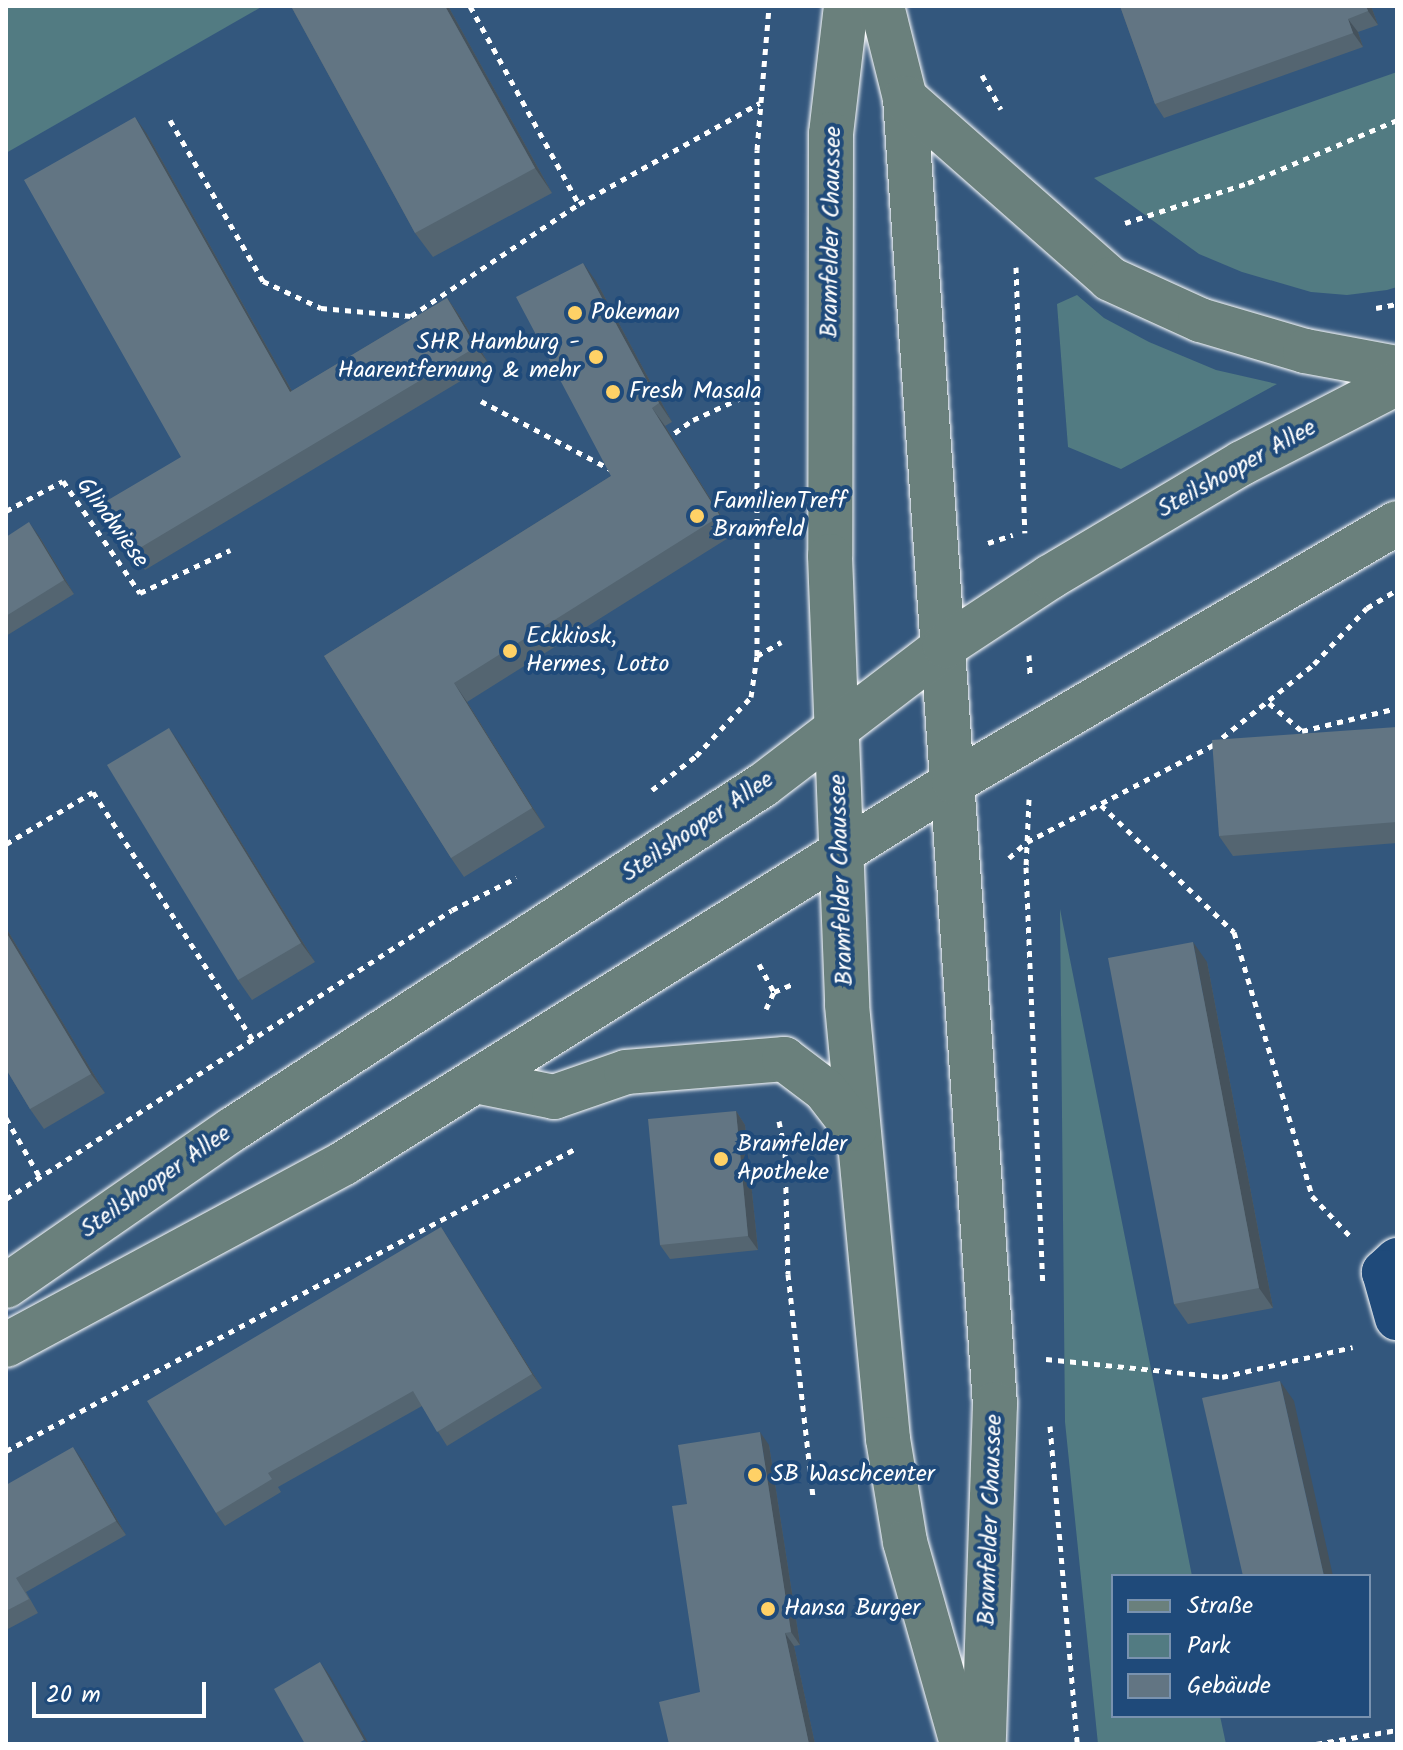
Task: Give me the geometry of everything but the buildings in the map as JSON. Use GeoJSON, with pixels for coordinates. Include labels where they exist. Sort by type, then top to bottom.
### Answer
{"type":"FeatureCollection","features":[{"type":"Feature","properties":{"kind":"main road","name":"Bramfelder Chaussee"},"geometry":{"type":"LineString","coordinates":[[846,6],[831,134],[830,556],[840,853],[855,1129],[905,1542],[962,1744]]}},
{"type":"Feature","properties":{"kind":"main road","name":"Bramfelder Chaussee"},"geometry":{"type":"LineString","coordinates":[[882,6],[905,98],[995,1404],[984,1744]]}},
{"type":"Feature","properties":{"kind":"main road"},"geometry":{"type":"LineString","coordinates":[[905,98],[1110,279],[1200,320],[1305,351],[1397,368]]}},
{"type":"Feature","properties":{"kind":"main road","name":"Steilshooper Allee"},"geometry":{"type":"LineString","coordinates":[[6,1286],[233,1129],[690,833],[837,731],[945,646],[1242,463],[1397,383]]}},
{"type":"Feature","properties":{"kind":"main road"},"geometry":{"type":"LineString","coordinates":[[6,1345],[344,1163],[954,782],[1397,523]]}},
{"type":"Feature","properties":{"kind":"main road"},"geometry":{"type":"LineString","coordinates":[[475,1081],[554,1097],[626,1072],[784,1059],[825,1090],[855,1129]]}},
{"type":"Feature","properties":{"kind":"street"},"geometry":{"type":"LineString","coordinates":[[1382,1331],[1390,1266]]}},
{"type":"Feature","properties":{"kind":"path"},"geometry":{"type":"LineString","coordinates":[[470,6],[579,204]]}},
{"type":"Feature","properties":{"kind":"path"},"geometry":{"type":"LineString","coordinates":[[757,656],[754,392],[761,102],[769,6]]}},
{"type":"Feature","properties":{"kind":"path"},"geometry":{"type":"LineString","coordinates":[[982,75],[1010,122]]}},
{"type":"Feature","properties":{"kind":"path"},"geometry":{"type":"LineString","coordinates":[[170,120],[263,281],[321,308],[411,316],[579,204],[761,102]]}},
{"type":"Feature","properties":{"kind":"path"},"geometry":{"type":"LineString","coordinates":[[1120,224],[1144,221],[1248,183],[1397,120]]}},
{"type":"Feature","properties":{"kind":"path"},"geometry":{"type":"LineString","coordinates":[[1113,219],[1131,231]]}},
{"type":"Feature","properties":{"kind":"path"},"geometry":{"type":"LineString","coordinates":[[1361,310],[1397,304]]}},
{"type":"Feature","properties":{"kind":"path"},"geometry":{"type":"LineString","coordinates":[[657,447],[693,420],[754,392]]}},
{"type":"Feature","properties":{"kind":"path"},"geometry":{"type":"LineString","coordinates":[[481,401],[620,474]]}},
{"type":"Feature","properties":{"kind":"path","name":"Glindwiese"},"geometry":{"type":"LineString","coordinates":[[6,511],[63,481],[140,593],[230,550]]}},
{"type":"Feature","properties":{"kind":"path"},"geometry":{"type":"LineString","coordinates":[[1044,1296],[1027,842],[1213,745],[1269,703],[1367,608],[1397,590]]}},
{"type":"Feature","properties":{"kind":"path"},"geometry":{"type":"LineString","coordinates":[[649,792],[696,756],[751,697]]}},
{"type":"Feature","properties":{"kind":"path"},"geometry":{"type":"LineString","coordinates":[[1269,703],[1302,731],[1397,708]]}},
{"type":"Feature","properties":{"kind":"path"},"geometry":{"type":"LineString","coordinates":[[6,844],[93,792],[253,1040]]}},
{"type":"Feature","properties":{"kind":"path"},"geometry":{"type":"LineString","coordinates":[[1101,805],[1234,932],[1312,1196],[1390,1266]]}},
{"type":"Feature","properties":{"kind":"path"},"geometry":{"type":"LineString","coordinates":[[6,1199],[452,910],[528,873]]}},
{"type":"Feature","properties":{"kind":"path"},"geometry":{"type":"LineString","coordinates":[[771,1114],[779,1122],[785,1151],[788,1274],[813,1498]]}},
{"type":"Feature","properties":{"kind":"path"},"geometry":{"type":"LineString","coordinates":[[6,1118],[41,1179]]}},
{"type":"Feature","properties":{"kind":"path"},"geometry":{"type":"LineString","coordinates":[[6,1451],[582,1146]]}},
{"type":"Feature","properties":{"kind":"path"},"geometry":{"type":"LineString","coordinates":[[1046,1359],[1222,1377],[1382,1331]]}},
{"type":"Feature","properties":{"kind":"path"},"geometry":{"type":"LineString","coordinates":[[1046,1343],[1047,1374]]}},
{"type":"Feature","properties":{"kind":"path"},"geometry":{"type":"LineString","coordinates":[[1050,1420],[1077,1744]]}},
{"type":"Feature","properties":{"kind":"path"},"geometry":{"type":"LineString","coordinates":[[1316,1744],[1397,1730]]}},
{"type":"Feature","properties":{"kind":"green space"},"geometry":{"type":"Polygon","coordinates":[[[6,6],[263,6],[6,153],[6,6]]]}},
{"type":"Feature","properties":{"kind":"green space"},"geometry":{"type":"Polygon","coordinates":[[[1397,72],[1397,287],[1347,295],[1311,292],[1242,272],[1199,254],[1094,178],[1397,72]]]}},
{"type":"Feature","properties":{"kind":"green space"},"geometry":{"type":"Polygon","coordinates":[[[1077,295],[1104,318],[1149,342],[1216,370],[1277,384],[1121,469],[1068,447],[1057,304],[1077,295]]]}},
{"type":"Feature","properties":{"kind":"green space"},"geometry":{"type":"Polygon","coordinates":[[[1060,909],[1192,1574],[1111,1574],[1111,1718],[1220,1718],[1226,1744],[1098,1744],[1065,1422],[1060,909]]]}},
{"type":"Feature","properties":{"kind":"place","name":"Pokeman"},"geometry":{"type":"Point","coordinates":[575,313]}},
{"type":"Feature","properties":{"kind":"place","name":"SHR Hamburg - Haarentfernung & mehr"},"geometry":{"type":"Point","coordinates":[596,357]}},
{"type":"Feature","properties":{"kind":"place","name":"Fresh Masala"},"geometry":{"type":"Point","coordinates":[613,392]}},
{"type":"Feature","properties":{"kind":"place","name":"FamilienTreff Bramfeld"},"geometry":{"type":"Point","coordinates":[697,516]}},
{"type":"Feature","properties":{"kind":"place","name":"Eckkiosk, Hermes, Lotto"},"geometry":{"type":"Point","coordinates":[510,651]}},
{"type":"Feature","properties":{"kind":"place","name":"Bramfelder Apotheke"},"geometry":{"type":"Point","coordinates":[721,1159]}},
{"type":"Feature","properties":{"kind":"place","name":"SB Waschcenter"},"geometry":{"type":"Point","coordinates":[755,1475]}},
{"type":"Feature","properties":{"kind":"place","name":"Hansa Burger"},"geometry":{"type":"Point","coordinates":[768,1609]}}]}
